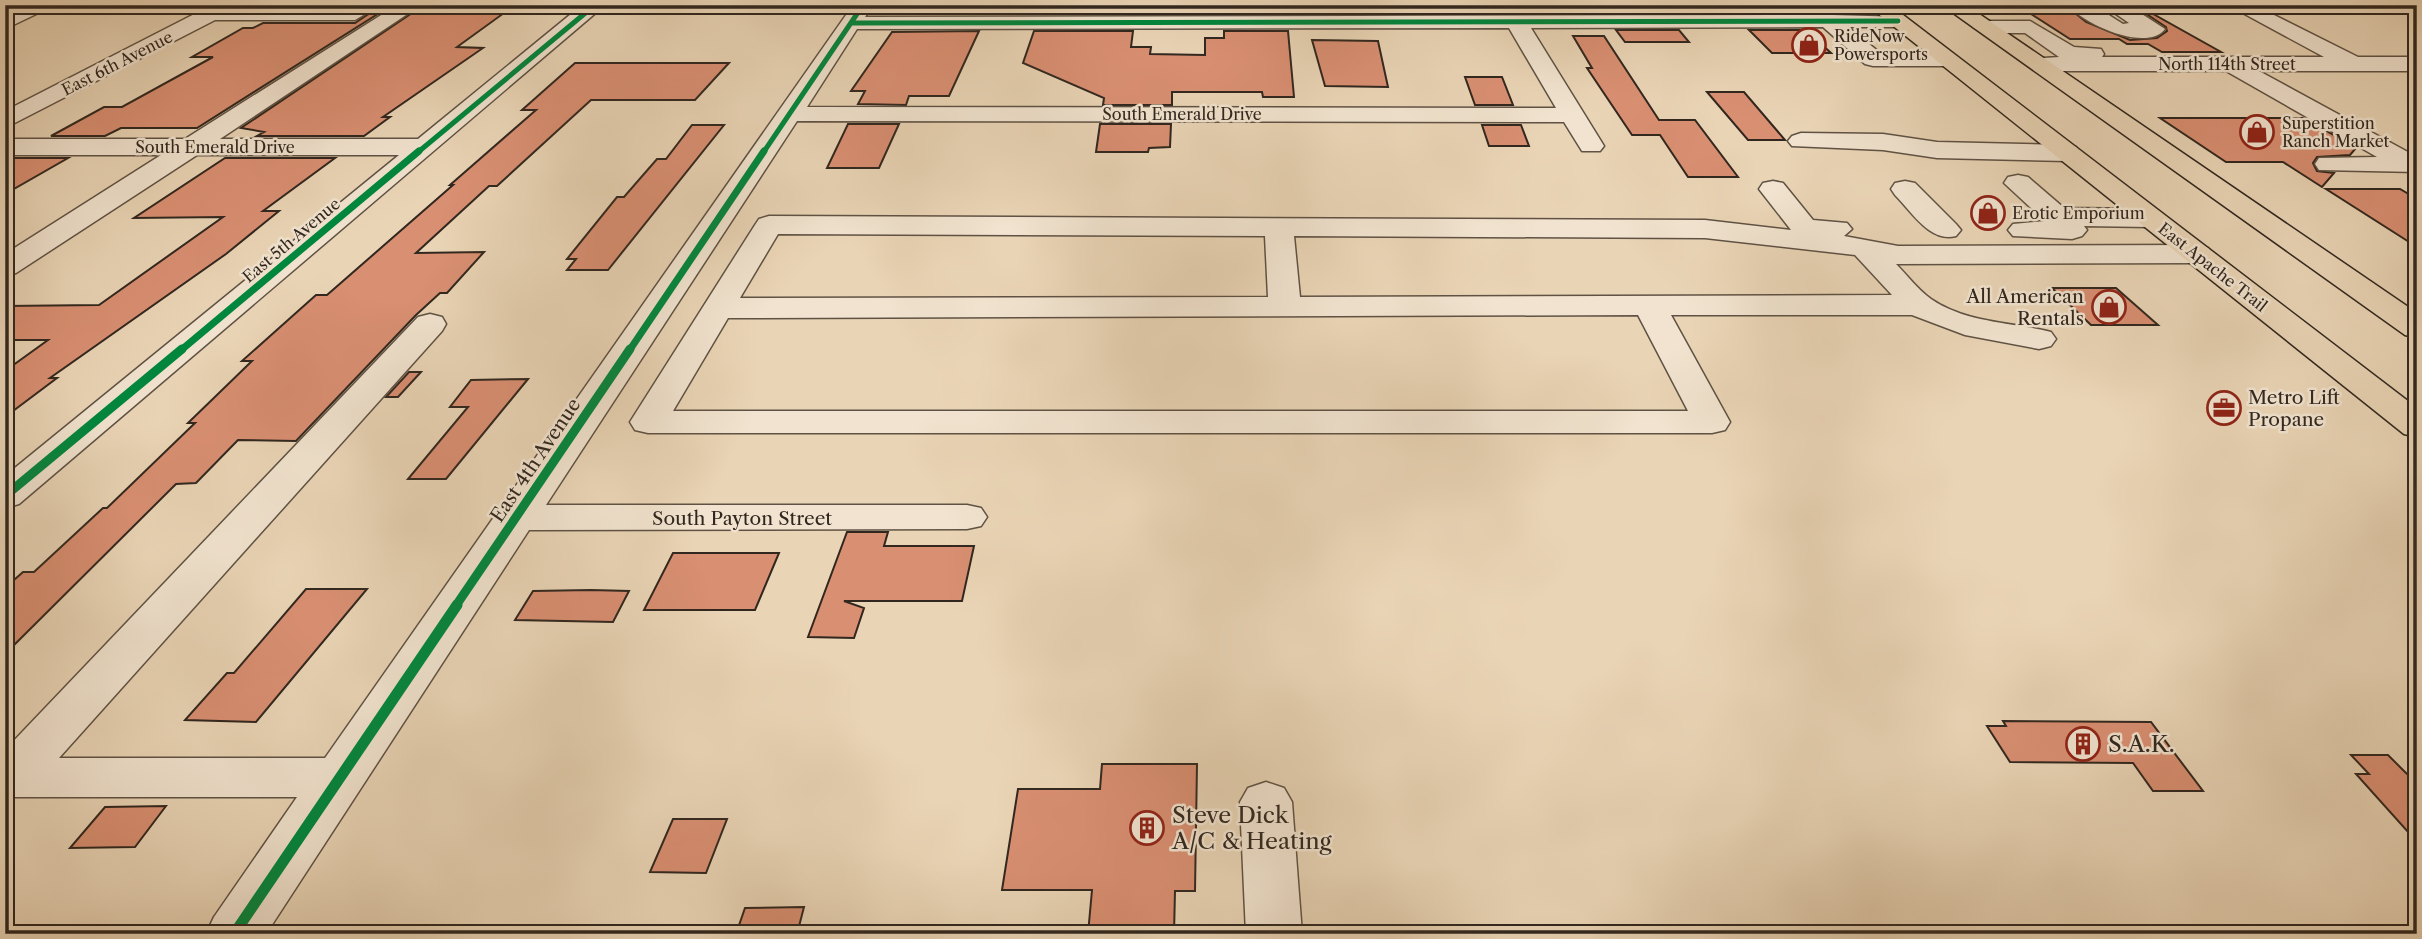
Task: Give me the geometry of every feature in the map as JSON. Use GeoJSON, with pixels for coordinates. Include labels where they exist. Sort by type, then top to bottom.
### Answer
{"type":"FeatureCollection","features":[{"type":"Feature","properties":{"kind":"main road"},"geometry":{"type":"LineString","coordinates":[[1952,5],[2417,328]]}},
{"type":"Feature","properties":{"kind":"main road","name":"East Apache Trail"},"geometry":{"type":"LineString","coordinates":[[1888,13],[2417,426]]}},
{"type":"Feature","properties":{"kind":"street"},"geometry":{"type":"LineString","coordinates":[[5,23],[45,5]]}},
{"type":"Feature","properties":{"kind":"street"},"geometry":{"type":"LineString","coordinates":[[5,267],[411,5]]}},
{"type":"Feature","properties":{"kind":"street","name":"East 5th Avenue"},"geometry":{"type":"LineString","coordinates":[[5,496],[595,5]]}},
{"type":"Feature","properties":{"kind":"street"},"geometry":{"type":"LineString","coordinates":[[1810,5],[1873,59],[1947,59]]}},
{"type":"Feature","properties":{"kind":"street"},"geometry":{"type":"LineString","coordinates":[[1984,27],[2043,27],[2010,5]]}},
{"type":"Feature","properties":{"kind":"street"},"geometry":{"type":"LineString","coordinates":[[2068,8],[2087,30],[2154,29],[2113,5]]}},
{"type":"Feature","properties":{"kind":"street"},"geometry":{"type":"LineString","coordinates":[[2238,5],[2356,64]]}},
{"type":"Feature","properties":{"kind":"street"},"geometry":{"type":"LineString","coordinates":[[220,10],[355,14]]}},
{"type":"Feature","properties":{"kind":"street","name":"East 6th Avenue"},"geometry":{"type":"LineString","coordinates":[[5,121],[220,10]]}},
{"type":"Feature","properties":{"kind":"street"},"geometry":{"type":"LineString","coordinates":[[858,14],[1517,23],[1540,14],[1830,22],[1888,13]]}},
{"type":"Feature","properties":{"kind":"street","name":"East 4th Avenue"},"geometry":{"type":"LineString","coordinates":[[234,934],[858,14]]}},
{"type":"Feature","properties":{"kind":"street"},"geometry":{"type":"LineString","coordinates":[[1517,23],[1591,146]]}},
{"type":"Feature","properties":{"kind":"street"},"geometry":{"type":"LineString","coordinates":[[2030,27],[2069,54],[2133,54]]}},
{"type":"Feature","properties":{"kind":"street","name":"North 114th Street"},"geometry":{"type":"LineString","coordinates":[[2037,64],[2417,64]]}},
{"type":"Feature","properties":{"kind":"street"},"geometry":{"type":"LineString","coordinates":[[2231,64],[2414,165]]}},
{"type":"Feature","properties":{"kind":"street","name":"South Emerald Drive"},"geometry":{"type":"LineString","coordinates":[[790,114],[1573,115]]}},
{"type":"Feature","properties":{"kind":"street"},"geometry":{"type":"LineString","coordinates":[[1801,141],[1883,142],[1937,150],[2067,153]]}},
{"type":"Feature","properties":{"kind":"street","name":"South Emerald Drive"},"geometry":{"type":"LineString","coordinates":[[5,147],[425,147]]}},
{"type":"Feature","properties":{"kind":"street"},"geometry":{"type":"LineString","coordinates":[[2328,164],[2414,165]]}},
{"type":"Feature","properties":{"kind":"street"},"geometry":{"type":"LineString","coordinates":[[1773,189],[1805,229],[2072,230],[2018,183]]}},
{"type":"Feature","properties":{"kind":"street"},"geometry":{"type":"LineString","coordinates":[[1905,189],[1946,230]]}},
{"type":"Feature","properties":{"kind":"street"},"geometry":{"type":"LineString","coordinates":[[2058,218],[2150,218]]}},
{"type":"Feature","properties":{"kind":"street"},"geometry":{"type":"LineString","coordinates":[[1649,305],[1712,422],[648,422],[769,225],[1704,229],[1864,247],[1898,255],[2188,248]]}},
{"type":"Feature","properties":{"kind":"street"},"geometry":{"type":"LineString","coordinates":[[1279,227],[1285,306]]}},
{"type":"Feature","properties":{"kind":"street"},"geometry":{"type":"LineString","coordinates":[[1864,247],[1918,305],[1950,322],[1991,333],[2039,339]]}},
{"type":"Feature","properties":{"kind":"street"},"geometry":{"type":"LineString","coordinates":[[718,308],[1918,305]]}},
{"type":"Feature","properties":{"kind":"street"},"geometry":{"type":"LineString","coordinates":[[8,777],[430,324]]}},
{"type":"Feature","properties":{"kind":"street","name":"South Payton Street"},"geometry":{"type":"LineString","coordinates":[[517,518],[967,517]]}},
{"type":"Feature","properties":{"kind":"street"},"geometry":{"type":"LineString","coordinates":[[8,777],[341,778]]}},
{"type":"Feature","properties":{"kind":"street"},"geometry":{"type":"LineString","coordinates":[[1266,802],[1274,934]]}},
{"type":"Feature","properties":{"kind":"building"},"geometry":{"type":"Polygon","coordinates":[[[349,5],[392,5],[197,128],[121,128],[105,136],[51,136],[104,107],[122,107],[213,57],[192,57],[243,28],[253,28],[263,23],[355,23],[367,15],[356,6],[349,5]]]}},
{"type":"Feature","properties":{"kind":"building"},"geometry":{"type":"Polygon","coordinates":[[[424,5],[515,5],[457,47],[483,48],[383,117],[390,117],[364,136],[257,136],[264,132],[241,128],[424,5]]]}},
{"type":"Feature","properties":{"kind":"building"},"geometry":{"type":"Polygon","coordinates":[[[910,5],[992,5],[987,14],[904,14],[910,5]]]}},
{"type":"Feature","properties":{"kind":"building"},"geometry":{"type":"Polygon","coordinates":[[[1042,5],[1136,5],[1135,14],[1039,14],[1042,5]]]}},
{"type":"Feature","properties":{"kind":"building"},"geometry":{"type":"Polygon","coordinates":[[[1225,5],[1286,5],[1287,13],[1225,14],[1225,5]]]}},
{"type":"Feature","properties":{"kind":"building"},"geometry":{"type":"Polygon","coordinates":[[[1597,5],[1658,5],[1664,13],[1603,13],[1597,5]]]}},
{"type":"Feature","properties":{"kind":"building"},"geometry":{"type":"Polygon","coordinates":[[[1725,5],[1791,5],[1792,12],[1732,13],[1725,5]]]}},
{"type":"Feature","properties":{"kind":"building"},"geometry":{"type":"Polygon","coordinates":[[[2017,5],[2065,5],[2086,22],[2130,40],[2157,38],[2167,31],[2166,27],[2133,5],[2137,5],[2221,52],[2162,52],[2148,44],[2127,44],[2119,39],[2070,39],[2017,5]]]}},
{"type":"Feature","properties":{"kind":"building"},"geometry":{"type":"Polygon","coordinates":[[[1616,30],[1679,30],[1689,42],[1625,42],[1616,30]]]}},
{"type":"Feature","properties":{"kind":"building"},"geometry":{"type":"Polygon","coordinates":[[[1749,30],[1806,30],[1831,53],[1772,53],[1749,30]]]}},
{"type":"Feature","properties":{"kind":"building"},"geometry":{"type":"Polygon","coordinates":[[[979,31],[949,96],[909,96],[906,105],[858,104],[865,91],[851,91],[892,32],[979,31]]]}},
{"type":"Feature","properties":{"kind":"building"},"geometry":{"type":"Polygon","coordinates":[[[1034,31],[1133,31],[1131,47],[1151,47],[1150,54],[1205,55],[1205,38],[1224,38],[1224,31],[1288,31],[1294,97],[1263,97],[1262,92],[1172,92],[1172,105],[1103,105],[1104,98],[1023,63],[1034,31]]]}},
{"type":"Feature","properties":{"kind":"building"},"geometry":{"type":"Polygon","coordinates":[[[1573,36],[1604,36],[1659,120],[1695,120],[1738,177],[1688,177],[1660,135],[1632,135],[1587,68],[1592,68],[1573,36]]]}},
{"type":"Feature","properties":{"kind":"building"},"geometry":{"type":"Polygon","coordinates":[[[1312,40],[1378,41],[1388,87],[1325,86],[1312,40]]]}},
{"type":"Feature","properties":{"kind":"building"},"geometry":{"type":"Polygon","coordinates":[[[575,63],[729,63],[695,100],[591,100],[497,186],[489,186],[416,253],[484,252],[447,293],[440,293],[416,315],[296,441],[238,440],[196,483],[176,484],[5,654],[5,588],[23,572],[34,572],[103,508],[107,508],[195,423],[188,423],[252,361],[242,361],[316,295],[327,295],[453,185],[450,185],[536,110],[522,110],[575,63]]]}},
{"type":"Feature","properties":{"kind":"building"},"geometry":{"type":"Polygon","coordinates":[[[1465,77],[1502,77],[1513,105],[1475,105],[1465,77]]]}},
{"type":"Feature","properties":{"kind":"building"},"geometry":{"type":"Polygon","coordinates":[[[1707,92],[1744,92],[1785,140],[1748,140],[1707,92]]]}},
{"type":"Feature","properties":{"kind":"building","name":"Superstition Ranch Market"},"geometry":{"type":"Polygon","coordinates":[[[2160,118],[2304,118],[2356,148],[2350,155],[2317,157],[2313,163],[2317,171],[2334,173],[2322,187],[2283,162],[2226,162],[2160,118]]]}},
{"type":"Feature","properties":{"kind":"building"},"geometry":{"type":"Polygon","coordinates":[[[848,124],[899,124],[879,168],[827,168],[848,124]]]}},
{"type":"Feature","properties":{"kind":"building"},"geometry":{"type":"Polygon","coordinates":[[[1100,124],[1171,124],[1170,147],[1149,148],[1148,152],[1096,152],[1100,124]]]}},
{"type":"Feature","properties":{"kind":"building"},"geometry":{"type":"Polygon","coordinates":[[[692,125],[724,125],[608,270],[567,270],[576,259],[567,259],[617,197],[624,197],[657,159],[666,159],[692,125]]]}},
{"type":"Feature","properties":{"kind":"building"},"geometry":{"type":"Polygon","coordinates":[[[1482,125],[1521,125],[1529,146],[1489,146],[1482,125]]]}},
{"type":"Feature","properties":{"kind":"building"},"geometry":{"type":"Polygon","coordinates":[[[13,158],[68,158],[5,194],[5,162],[13,158]]]}},
{"type":"Feature","properties":{"kind":"building"},"geometry":{"type":"Polygon","coordinates":[[[225,158],[335,158],[263,211],[279,211],[226,254],[50,378],[57,378],[5,417],[5,371],[48,340],[5,340],[5,306],[99,305],[223,217],[134,218],[225,158]]]}},
{"type":"Feature","properties":{"kind":"building"},"geometry":{"type":"Polygon","coordinates":[[[2326,189],[2400,189],[2417,199],[2417,247],[2326,189]]]}},
{"type":"Feature","properties":{"kind":"building","name":"All American Rentals"},"geometry":{"type":"Polygon","coordinates":[[[2052,288],[2116,288],[2158,325],[2091,325],[2052,288]]]}},
{"type":"Feature","properties":{"kind":"building"},"geometry":{"type":"Polygon","coordinates":[[[409,372],[421,372],[398,397],[386,397],[409,372]]]}},
{"type":"Feature","properties":{"kind":"building"},"geometry":{"type":"Polygon","coordinates":[[[528,379],[446,479],[408,479],[468,407],[450,407],[471,380],[528,379]]]}},
{"type":"Feature","properties":{"kind":"building"},"geometry":{"type":"Polygon","coordinates":[[[847,532],[888,532],[884,546],[974,546],[962,601],[844,601],[864,608],[854,638],[808,637],[847,532]]]}},
{"type":"Feature","properties":{"kind":"building"},"geometry":{"type":"Polygon","coordinates":[[[673,553],[779,553],[755,610],[644,610],[673,553]]]}},
{"type":"Feature","properties":{"kind":"building"},"geometry":{"type":"Polygon","coordinates":[[[306,589],[367,589],[256,722],[185,720],[227,673],[234,673],[306,589]]]}},
{"type":"Feature","properties":{"kind":"building"},"geometry":{"type":"Polygon","coordinates":[[[533,591],[629,591],[613,622],[515,620],[533,591]]]}},
{"type":"Feature","properties":{"kind":"building","name":"S.A.K."},"geometry":{"type":"Polygon","coordinates":[[[2003,721],[2151,722],[2203,791],[2153,791],[2133,763],[2010,762],[1987,726],[2006,726],[2003,721]]]}},
{"type":"Feature","properties":{"kind":"building"},"geometry":{"type":"Polygon","coordinates":[[[2351,755],[2388,755],[2407,774],[2417,774],[2417,842],[2356,774],[2369,774],[2351,755]]]}},
{"type":"Feature","properties":{"kind":"building","name":"Steve Dick A/C & Heating"},"geometry":{"type":"Polygon","coordinates":[[[1102,764],[1197,764],[1195,891],[1175,891],[1174,934],[1088,934],[1092,890],[1002,890],[1018,789],[1100,789],[1102,764]]]}},
{"type":"Feature","properties":{"kind":"building"},"geometry":{"type":"Polygon","coordinates":[[[166,806],[135,847],[70,848],[105,807],[166,806]]]}},
{"type":"Feature","properties":{"kind":"building"},"geometry":{"type":"Polygon","coordinates":[[[673,819],[727,819],[706,873],[650,872],[673,819]]]}},
{"type":"Feature","properties":{"kind":"building"},"geometry":{"type":"Polygon","coordinates":[[[804,907],[797,934],[736,934],[745,908],[804,907]]]}},
{"type":"Feature","properties":{"kind":"cycle path"},"geometry":{"type":"LineString","coordinates":[[5,496],[595,5]]}},
{"type":"Feature","properties":{"kind":"cycle path"},"geometry":{"type":"LineString","coordinates":[[234,934],[863,5]]}},
{"type":"Feature","properties":{"kind":"cycle path"},"geometry":{"type":"LineString","coordinates":[[852,23],[1898,21]]}},
{"type":"Feature","properties":{"kind":"place","name":"RideNow Powersports"},"geometry":{"type":"Point","coordinates":[1809,45]}},
{"type":"Feature","properties":{"kind":"place","name":"Superstition Ranch Market"},"geometry":{"type":"Point","coordinates":[2257,132]}},
{"type":"Feature","properties":{"kind":"place","name":"Erotic Emporium"},"geometry":{"type":"Point","coordinates":[1988,213]}},
{"type":"Feature","properties":{"kind":"place","name":"All American Rentals"},"geometry":{"type":"Point","coordinates":[2109,307]}},
{"type":"Feature","properties":{"kind":"place","name":"Metro Lift Propane"},"geometry":{"type":"Point","coordinates":[2224,408]}},
{"type":"Feature","properties":{"kind":"place","name":"S.A.K."},"geometry":{"type":"Point","coordinates":[2083,744]}},
{"type":"Feature","properties":{"kind":"place","name":"Steve Dick A/C & Heating"},"geometry":{"type":"Point","coordinates":[1147,828]}}]}
